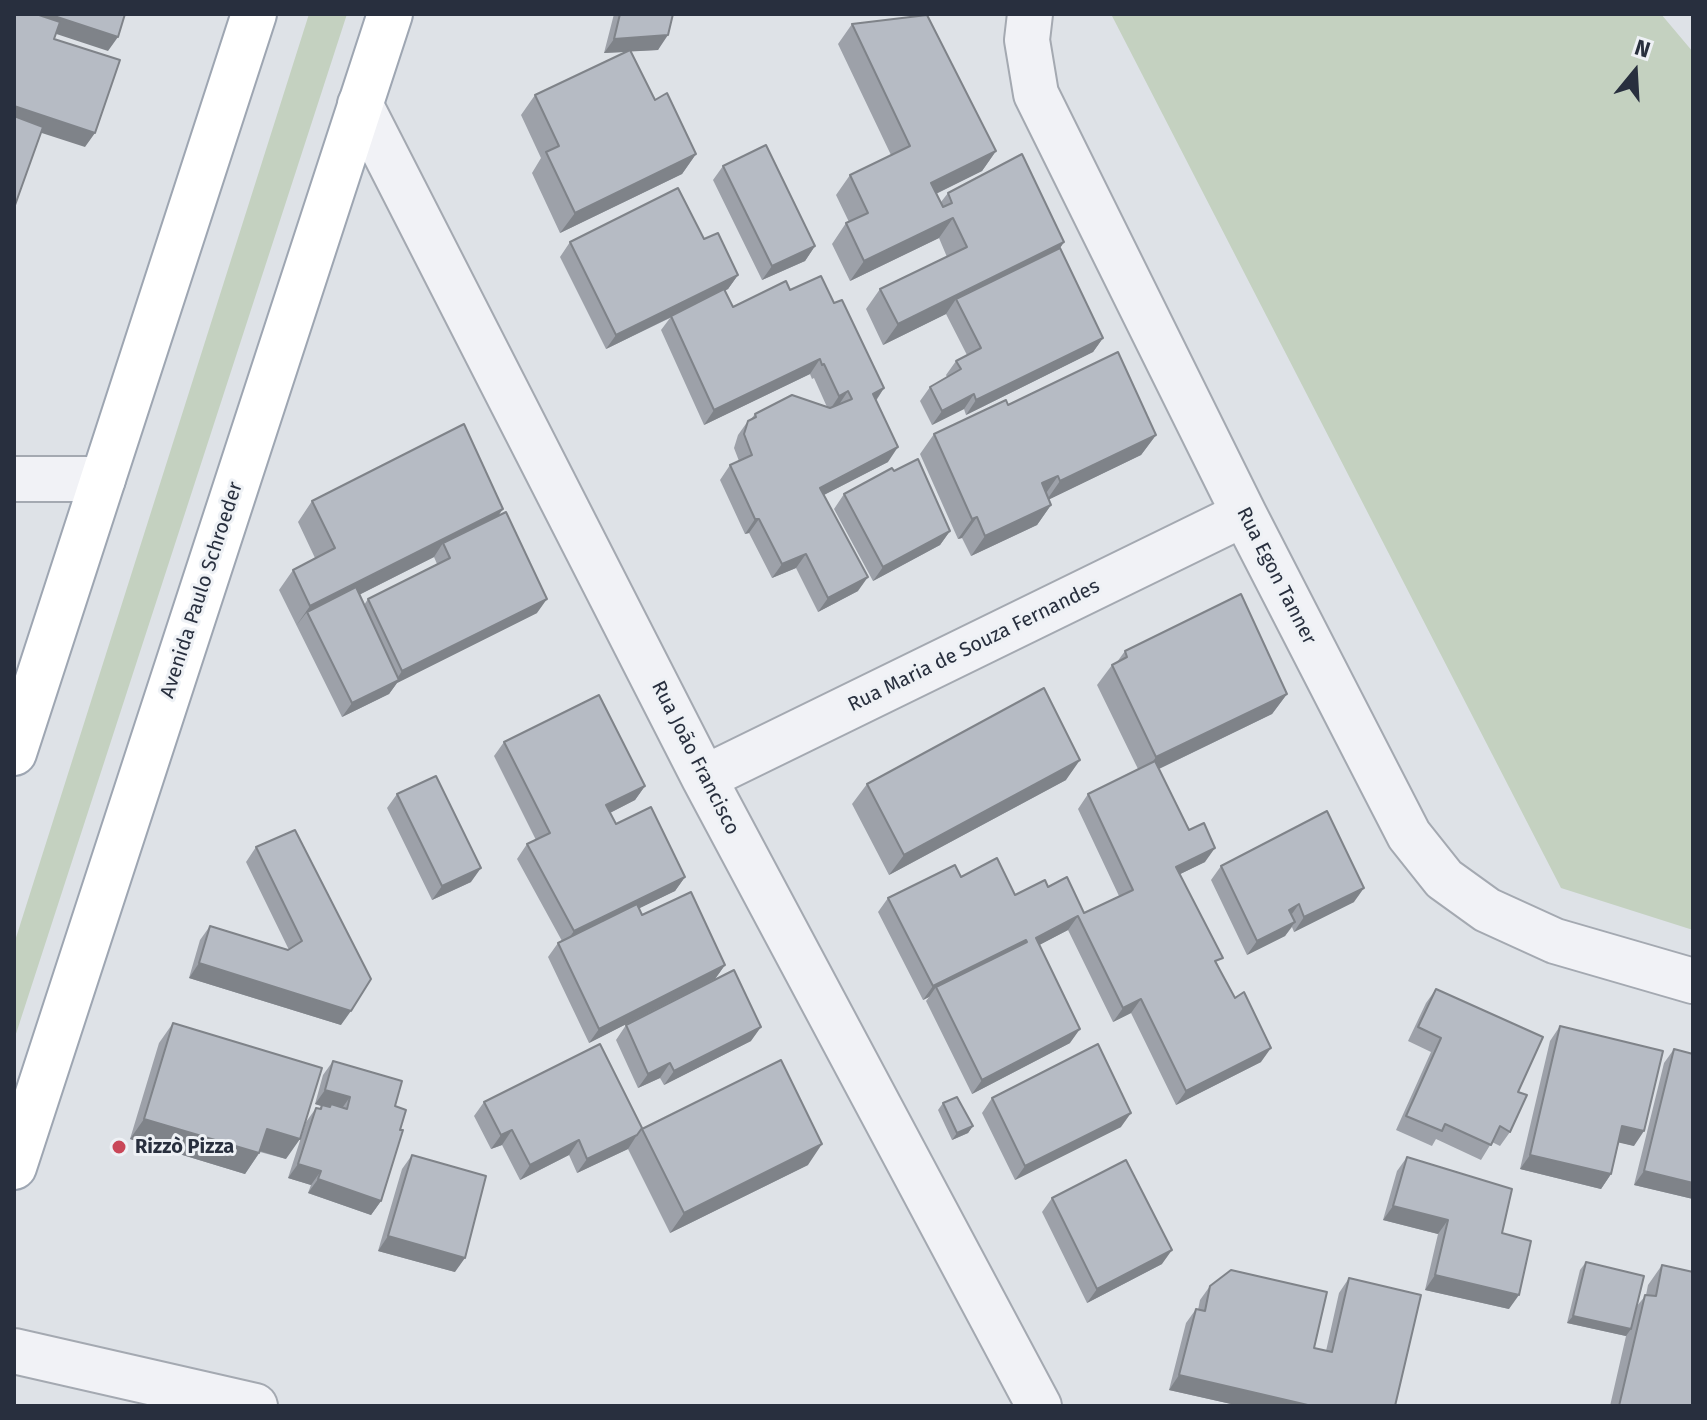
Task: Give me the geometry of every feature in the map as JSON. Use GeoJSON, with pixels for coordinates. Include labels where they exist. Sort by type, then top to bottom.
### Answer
{"type":"FeatureCollection","features":[{"type":"Feature","properties":{"kind":"main road"},"geometry":{"type":"LineString","coordinates":[[14,753],[254,14]]}},
{"type":"Feature","properties":{"kind":"main road","name":"Avenida Paulo Schroeder"},"geometry":{"type":"LineString","coordinates":[[14,1167],[390,14]]}},
{"type":"Feature","properties":{"kind":"street","name":"Rua Egon Tanner"},"geometry":{"type":"LineString","coordinates":[[1030,14],[1027,40],[1036,94],[1244,514],[1409,835],[1444,879],[1487,910],[1555,941],[1693,981]]}},
{"type":"Feature","properties":{"kind":"street","name":"Rua João Francisco"},"geometry":{"type":"LineString","coordinates":[[360,104],[704,778],[1039,1406]]}},
{"type":"Feature","properties":{"kind":"street"},"geometry":{"type":"LineString","coordinates":[[14,479],[103,479]]}},
{"type":"Feature","properties":{"kind":"street","name":"Rua Maria de Souza Fernandes"},"geometry":{"type":"LineString","coordinates":[[704,778],[1244,514]]}},
{"type":"Feature","properties":{"kind":"street"},"geometry":{"type":"LineString","coordinates":[[14,1351],[255,1406]]}},
{"type":"Feature","properties":{"kind":"green space"},"geometry":{"type":"Polygon","coordinates":[[[309,14],[347,14],[14,1040],[14,944],[309,14]]]}},
{"type":"Feature","properties":{"kind":"green space"},"geometry":{"type":"Polygon","coordinates":[[[1111,14],[1661,14],[1693,52],[1693,930],[1561,888],[1111,14]]]}},
{"type":"Feature","properties":{"kind":"building"},"geometry":{"type":"Polygon","coordinates":[[[14,14],[36,14],[60,22],[54,39],[120,60],[95,133],[14,106],[14,14]]]}},
{"type":"Feature","properties":{"kind":"building"},"geometry":{"type":"Polygon","coordinates":[[[48,14],[125,14],[118,37],[48,14]]]}},
{"type":"Feature","properties":{"kind":"building"},"geometry":{"type":"Polygon","coordinates":[[[620,14],[673,14],[668,35],[614,39],[620,14]]]}},
{"type":"Feature","properties":{"kind":"building"},"geometry":{"type":"Polygon","coordinates":[[[927,15],[996,151],[931,183],[943,207],[952,203],[948,193],[1022,154],[1064,242],[898,324],[880,289],[967,247],[953,218],[864,261],[846,223],[868,213],[850,175],[910,146],[852,24],[927,15]]]}},
{"type":"Feature","properties":{"kind":"building"},"geometry":{"type":"Polygon","coordinates":[[[630,50],[655,100],[667,93],[696,154],[575,213],[546,152],[559,146],[535,95],[630,50]]]}},
{"type":"Feature","properties":{"kind":"building"},"geometry":{"type":"Polygon","coordinates":[[[14,116],[43,127],[14,208],[14,116]]]}},
{"type":"Feature","properties":{"kind":"building"},"geometry":{"type":"Polygon","coordinates":[[[766,145],[815,246],[772,266],[723,166],[766,145]]]}},
{"type":"Feature","properties":{"kind":"building"},"geometry":{"type":"Polygon","coordinates":[[[678,188],[704,239],[718,233],[738,275],[616,335],[570,242],[678,188]]]}},
{"type":"Feature","properties":{"kind":"building"},"geometry":{"type":"Polygon","coordinates":[[[1060,248],[1103,338],[976,400],[974,394],[942,411],[930,387],[961,369],[956,361],[981,348],[956,299],[1060,248]]]}},
{"type":"Feature","properties":{"kind":"building"},"geometry":{"type":"Polygon","coordinates":[[[821,276],[834,303],[842,300],[884,388],[873,394],[898,447],[820,488],[868,577],[828,598],[806,554],[782,564],[759,519],[755,519],[730,465],[752,455],[744,434],[748,421],[756,417],[755,414],[792,395],[830,408],[852,399],[848,391],[839,396],[820,359],[714,410],[671,316],[724,289],[733,307],[786,281],[790,290],[821,276]]]}},
{"type":"Feature","properties":{"kind":"building"},"geometry":{"type":"Polygon","coordinates":[[[1118,352],[1156,435],[1060,481],[1058,476],[1042,483],[1051,505],[985,536],[977,517],[972,519],[934,434],[1006,400],[1008,405],[1118,352]]]}},
{"type":"Feature","properties":{"kind":"building"},"geometry":{"type":"Polygon","coordinates":[[[464,424],[503,509],[310,606],[293,570],[335,548],[312,501],[464,424]]]}},
{"type":"Feature","properties":{"kind":"building"},"geometry":{"type":"Polygon","coordinates":[[[918,459],[950,531],[883,567],[844,494],[892,468],[894,471],[918,459]]]}},
{"type":"Feature","properties":{"kind":"building"},"geometry":{"type":"Polygon","coordinates":[[[506,512],[547,599],[402,671],[368,599],[450,558],[443,543],[506,512]]]}},
{"type":"Feature","properties":{"kind":"building"},"geometry":{"type":"Polygon","coordinates":[[[356,587],[399,680],[352,703],[307,612],[356,587]]]}},
{"type":"Feature","properties":{"kind":"building"},"geometry":{"type":"Polygon","coordinates":[[[1241,594],[1287,694],[1156,757],[1112,665],[1127,657],[1125,651],[1241,594]]]}},
{"type":"Feature","properties":{"kind":"building"},"geometry":{"type":"Polygon","coordinates":[[[1044,688],[1080,760],[904,855],[867,784],[1044,688]]]}},
{"type":"Feature","properties":{"kind":"building"},"geometry":{"type":"Polygon","coordinates":[[[599,695],[645,786],[606,805],[616,824],[651,807],[685,877],[574,931],[527,844],[550,833],[504,742],[599,695]]]}},
{"type":"Feature","properties":{"kind":"building"},"geometry":{"type":"Polygon","coordinates":[[[1155,761],[1189,830],[1204,823],[1215,848],[1176,867],[1223,958],[1215,961],[1235,998],[1244,992],[1271,1048],[1186,1091],[1141,999],[1123,1008],[1078,916],[1036,938],[1080,1029],[982,1080],[936,987],[1026,940],[933,986],[888,898],[955,865],[961,877],[997,858],[1015,895],[1045,880],[1048,887],[1067,877],[1084,913],[1133,890],[1088,794],[1155,761]]]}},
{"type":"Feature","properties":{"kind":"building"},"geometry":{"type":"Polygon","coordinates":[[[436,776],[481,868],[442,886],[397,794],[436,776]]]}},
{"type":"Feature","properties":{"kind":"building"},"geometry":{"type":"Polygon","coordinates":[[[1327,811],[1364,888],[1304,917],[1299,904],[1289,910],[1295,922],[1257,941],[1221,866],[1327,811]]]}},
{"type":"Feature","properties":{"kind":"building"},"geometry":{"type":"Polygon","coordinates":[[[295,830],[371,979],[351,1011],[199,963],[210,926],[288,950],[302,941],[256,847],[295,830]]]}},
{"type":"Feature","properties":{"kind":"building"},"geometry":{"type":"Polygon","coordinates":[[[691,892],[725,965],[599,1029],[558,943],[637,904],[642,915],[691,892]]]}},
{"type":"Feature","properties":{"kind":"building"},"geometry":{"type":"Polygon","coordinates":[[[734,970],[761,1027],[674,1071],[670,1063],[648,1074],[626,1025],[734,970]]]}},
{"type":"Feature","properties":{"kind":"building"},"geometry":{"type":"Polygon","coordinates":[[[1436,989],[1543,1037],[1518,1092],[1527,1095],[1510,1132],[1500,1126],[1491,1145],[1445,1124],[1442,1131],[1406,1116],[1441,1038],[1418,1027],[1436,989]]]}},
{"type":"Feature","properties":{"kind":"building"},"geometry":{"type":"Polygon","coordinates":[[[173,1023],[322,1068],[300,1139],[267,1129],[259,1153],[144,1119],[173,1023]]]}},
{"type":"Feature","properties":{"kind":"building"},"geometry":{"type":"Polygon","coordinates":[[[1560,1026],[1663,1051],[1644,1131],[1622,1126],[1611,1174],[1530,1155],[1560,1026]]]}},
{"type":"Feature","properties":{"kind":"building"},"geometry":{"type":"Polygon","coordinates":[[[600,1044],[642,1128],[637,1135],[587,1159],[579,1140],[530,1165],[512,1130],[501,1135],[484,1102],[600,1044]]]}},
{"type":"Feature","properties":{"kind":"building"},"geometry":{"type":"Polygon","coordinates":[[[1098,1044],[1131,1113],[1025,1166],[992,1098],[1098,1044]]]}},
{"type":"Feature","properties":{"kind":"building"},"geometry":{"type":"Polygon","coordinates":[[[1674,1049],[1693,1054],[1693,1183],[1644,1171],[1674,1049]]]}},
{"type":"Feature","properties":{"kind":"building"},"geometry":{"type":"Polygon","coordinates":[[[781,1060],[822,1144],[684,1213],[642,1129],[781,1060]]]}},
{"type":"Feature","properties":{"kind":"building"},"geometry":{"type":"Polygon","coordinates":[[[333,1061],[402,1081],[395,1106],[406,1110],[400,1130],[403,1130],[381,1201],[318,1179],[321,1171],[298,1164],[316,1108],[321,1109],[322,1105],[330,1107],[331,1104],[347,1109],[350,1097],[325,1090],[333,1061]]]}},
{"type":"Feature","properties":{"kind":"building"},"geometry":{"type":"Polygon","coordinates":[[[957,1097],[973,1126],[957,1133],[943,1103],[957,1097]]]}},
{"type":"Feature","properties":{"kind":"building"},"geometry":{"type":"Polygon","coordinates":[[[412,1155],[486,1176],[465,1258],[388,1236],[412,1155]]]}},
{"type":"Feature","properties":{"kind":"building"},"geometry":{"type":"Polygon","coordinates":[[[1407,1157],[1512,1189],[1502,1233],[1531,1241],[1519,1295],[1435,1275],[1448,1220],[1393,1206],[1407,1157]]]}},
{"type":"Feature","properties":{"kind":"building"},"geometry":{"type":"Polygon","coordinates":[[[1126,1160],[1172,1250],[1097,1289],[1052,1198],[1126,1160]]]}},
{"type":"Feature","properties":{"kind":"building"},"geometry":{"type":"Polygon","coordinates":[[[1586,1262],[1644,1276],[1631,1329],[1573,1316],[1586,1262]]]}},
{"type":"Feature","properties":{"kind":"building"},"geometry":{"type":"Polygon","coordinates":[[[1662,1265],[1693,1272],[1693,1406],[1619,1406],[1645,1295],[1656,1296],[1662,1265]]]}},
{"type":"Feature","properties":{"kind":"building"},"geometry":{"type":"Polygon","coordinates":[[[1231,1270],[1327,1292],[1314,1348],[1332,1352],[1349,1278],[1421,1295],[1395,1406],[1312,1406],[1179,1375],[1196,1309],[1205,1311],[1210,1286],[1231,1270]]]}},
{"type":"Feature","properties":{"kind":"place","name":"Rizzò Pizza"},"geometry":{"type":"Point","coordinates":[119,1147]}}]}
